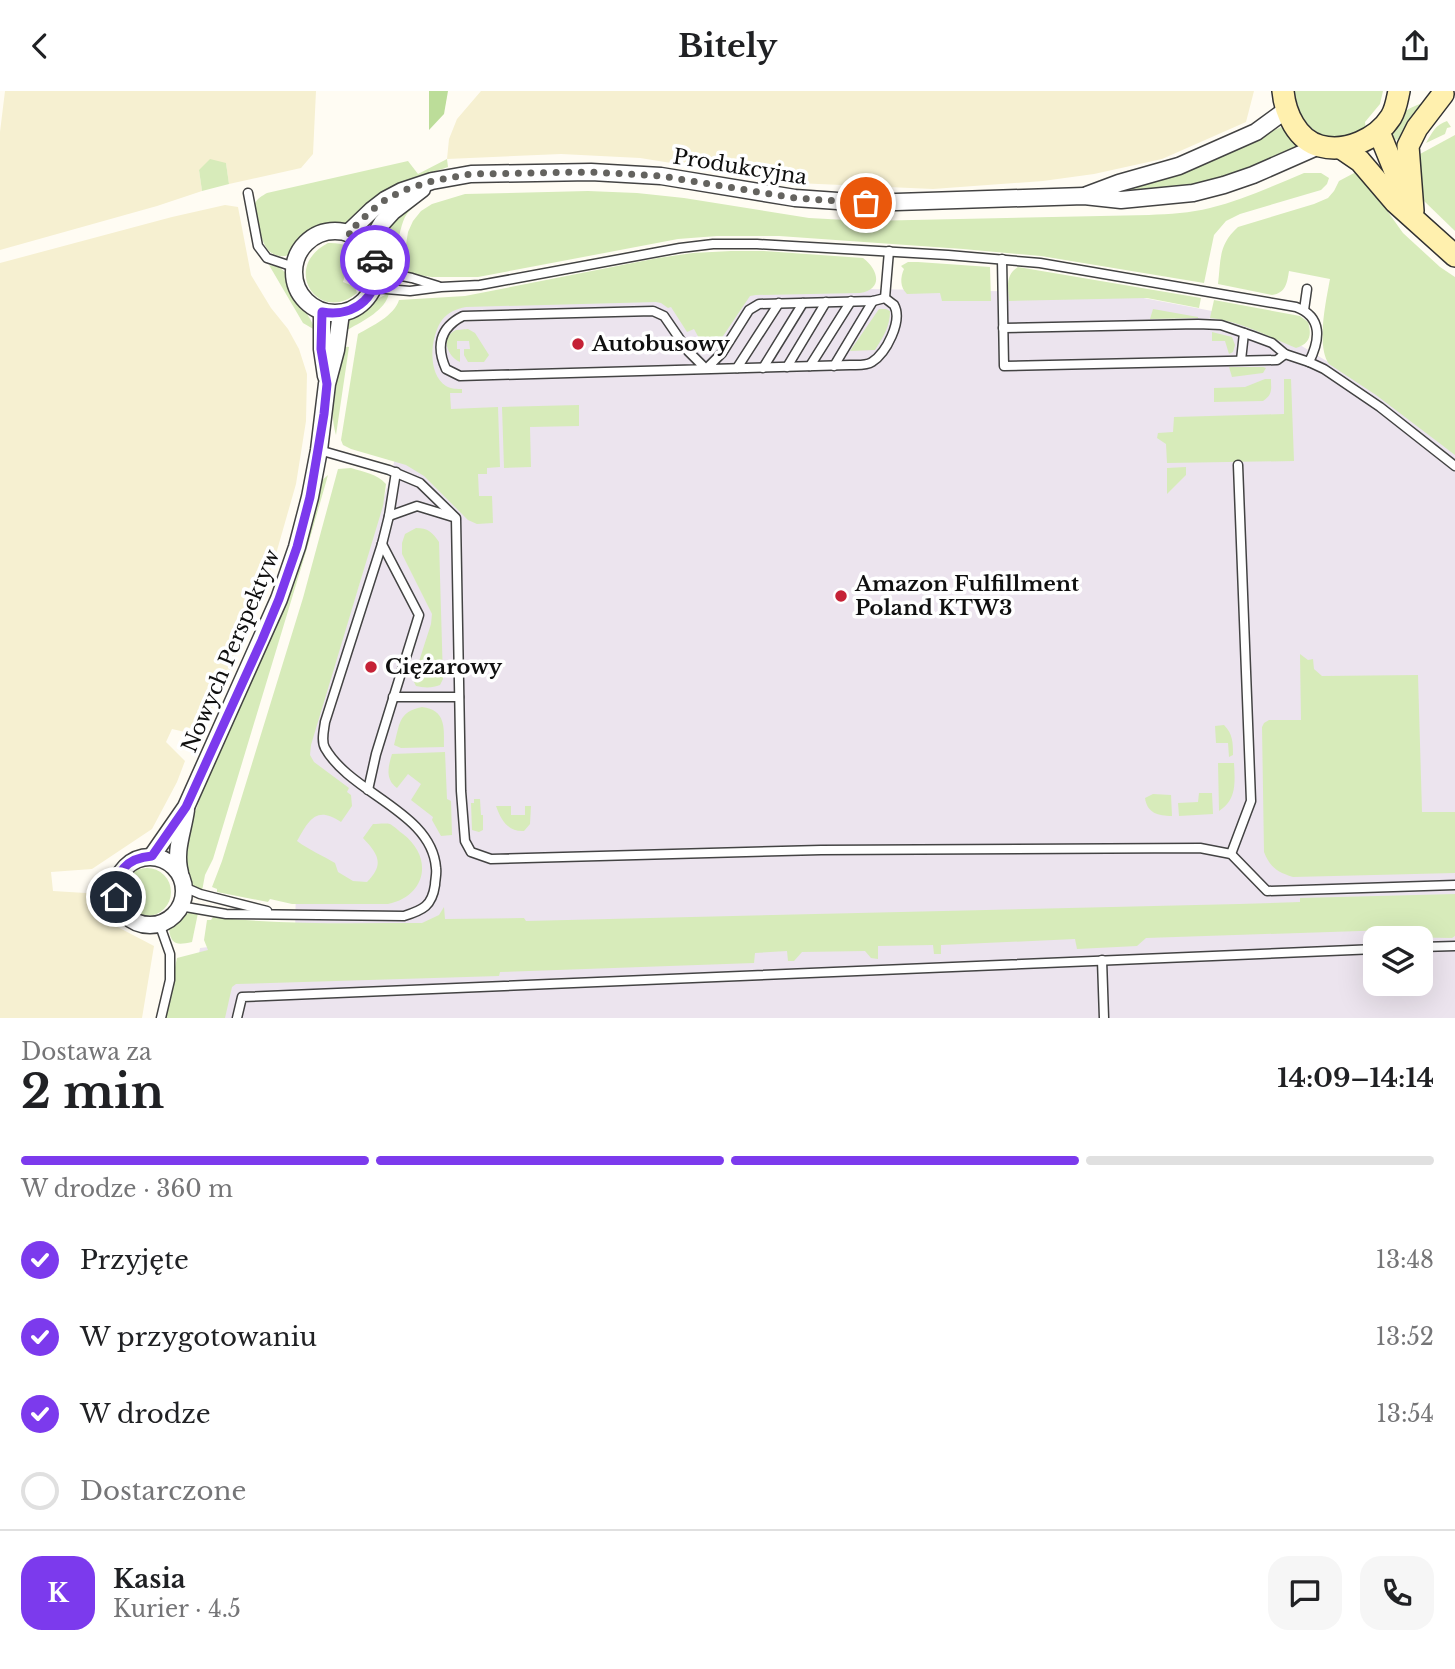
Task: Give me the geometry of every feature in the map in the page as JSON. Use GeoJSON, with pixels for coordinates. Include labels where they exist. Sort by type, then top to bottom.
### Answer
{"type":"FeatureCollection","features":[{"type":"Feature","properties":{"kind":"street"},"geometry":{"type":"LineString","coordinates":[[1284,100],[1299,132],[1320,146],[1341,148],[1379,132],[1391,117],[1397,100],[1447,92]]}},
{"type":"Feature","properties":{"kind":"street"},"geometry":{"type":"LineString","coordinates":[[1413,211],[1408,146],[1417,128],[1447,92]]}},
{"type":"Feature","properties":{"kind":"street","name":"Produkcyjna"},"geometry":{"type":"LineString","coordinates":[[1084,196],[1179,166],[1256,132],[1284,100]]}},
{"type":"Feature","properties":{"kind":"street"},"geometry":{"type":"LineString","coordinates":[[1379,132],[1404,195],[1426,230]]}},
{"type":"Feature","properties":{"kind":"street","name":"Produkcyjna"},"geometry":{"type":"LineString","coordinates":[[348,233],[372,210],[402,191],[432,181],[471,174],[591,172],[661,176],[795,198],[866,203],[1084,196],[1121,200],[1193,193],[1253,175],[1320,146]]}},
{"type":"Feature","properties":{"kind":"street"},"geometry":{"type":"LineString","coordinates":[[1341,148],[1360,161],[1395,202],[1455,256]]}},
{"type":"Feature","properties":{"kind":"street","name":"Produkcyjna"},"geometry":{"type":"LineString","coordinates":[[368,247],[392,212],[432,181]]}},
{"type":"Feature","properties":{"kind":"street"},"geometry":{"type":"LineString","coordinates":[[331,231],[358,237],[368,247],[377,271],[376,280],[369,297],[359,306],[341,313],[322,312],[309,304],[300,293],[295,281],[294,267],[298,253],[306,242],[331,231]]}},
{"type":"Feature","properties":{"kind":"street","name":"Nowych Perspektyw"},"geometry":{"type":"LineString","coordinates":[[322,312],[321,349],[327,384]]}},
{"type":"Feature","properties":{"kind":"street","name":"Nowych Perspektyw"},"geometry":{"type":"LineString","coordinates":[[152,856],[186,807],[279,599],[297,547],[310,497],[341,313]]}},
{"type":"Feature","properties":{"kind":"street","name":"Nowych Perspektyw"},"geometry":{"type":"LineString","coordinates":[[182,880],[177,851],[186,807]]}},
{"type":"Feature","properties":{"kind":"street"},"geometry":{"type":"LineString","coordinates":[[141,857],[163,859],[173,865],[182,880],[184,897],[180,906],[168,920],[159,923],[141,924],[132,920],[124,914],[116,897],[115,887],[123,868],[141,857]]}},
{"type":"Feature","properties":{"kind":"lane"},"geometry":{"type":"LineString","coordinates":[[248,193],[258,246],[267,258],[294,267]]}},
{"type":"Feature","properties":{"kind":"lane"},"geometry":{"type":"LineString","coordinates":[[374,288],[410,291],[490,284],[648,253],[713,244],[786,245],[1002,259],[1078,269],[1304,310],[1316,325],[1316,340],[1309,362]]}},
{"type":"Feature","properties":{"kind":"lane"},"geometry":{"type":"LineString","coordinates":[[885,298],[889,251]]}},
{"type":"Feature","properties":{"kind":"lane"},"geometry":{"type":"LineString","coordinates":[[1002,259],[1004,366],[1277,360],[1285,354]]}},
{"type":"Feature","properties":{"kind":"lane"},"geometry":{"type":"LineString","coordinates":[[377,271],[441,287]]}},
{"type":"Feature","properties":{"kind":"lane"},"geometry":{"type":"LineString","coordinates":[[1304,310],[1307,289]]}},
{"type":"Feature","properties":{"kind":"lane"},"geometry":{"type":"LineString","coordinates":[[706,369],[722,353],[749,310],[759,304],[873,301],[885,298]]}},
{"type":"Feature","properties":{"kind":"lane"},"geometry":{"type":"LineString","coordinates":[[706,369],[688,351],[664,316],[653,310],[463,316],[452,321],[444,332],[439,348],[446,369],[460,376],[863,365],[873,361],[895,330],[897,316],[894,305],[885,298]]}},
{"type":"Feature","properties":{"kind":"lane"},"geometry":{"type":"LineString","coordinates":[[810,366],[851,301]]}},
{"type":"Feature","properties":{"kind":"lane"},"geometry":{"type":"LineString","coordinates":[[834,366],[873,301]]}},
{"type":"Feature","properties":{"kind":"lane"},"geometry":{"type":"LineString","coordinates":[[787,367],[826,302]]}},
{"type":"Feature","properties":{"kind":"lane"},"geometry":{"type":"LineString","coordinates":[[737,368],[779,303]]}},
{"type":"Feature","properties":{"kind":"lane"},"geometry":{"type":"LineString","coordinates":[[763,368],[803,303]]}},
{"type":"Feature","properties":{"kind":"lane"},"geometry":{"type":"LineString","coordinates":[[1003,328],[1221,325],[1272,343],[1285,354],[1324,369],[1380,407],[1455,466]]}},
{"type":"Feature","properties":{"kind":"lane"},"geometry":{"type":"LineString","coordinates":[[1241,360],[1244,333]]}},
{"type":"Feature","properties":{"kind":"lane"},"geometry":{"type":"LineString","coordinates":[[319,450],[396,472],[420,483],[456,518],[461,790],[465,841],[471,852],[491,859],[821,850],[1200,848],[1231,855],[1266,891],[1455,885]]}},
{"type":"Feature","properties":{"kind":"lane"},"geometry":{"type":"LineString","coordinates":[[1231,855],[1251,801],[1238,465]]}},
{"type":"Feature","properties":{"kind":"lane"},"geometry":{"type":"LineString","coordinates":[[180,906],[226,914],[404,916],[423,910],[434,895],[436,869],[431,848],[421,832],[334,760],[323,745],[325,722],[382,544],[396,472]]}},
{"type":"Feature","properties":{"kind":"lane"},"geometry":{"type":"LineString","coordinates":[[389,516],[417,506],[456,518]]}},
{"type":"Feature","properties":{"kind":"lane"},"geometry":{"type":"LineString","coordinates":[[368,790],[376,754],[419,615],[382,544]]}},
{"type":"Feature","properties":{"kind":"lane"},"geometry":{"type":"LineString","coordinates":[[393,697],[459,697]]}},
{"type":"Feature","properties":{"kind":"lane"},"geometry":{"type":"LineString","coordinates":[[182,880],[206,895],[283,915]]}},
{"type":"Feature","properties":{"kind":"lane"},"geometry":{"type":"LineString","coordinates":[[159,923],[170,954],[170,980],[161,1018]]}},
{"type":"Feature","properties":{"kind":"lane"},"geometry":{"type":"LineString","coordinates":[[1433,947],[1455,946]]}},
{"type":"Feature","properties":{"kind":"lane"},"geometry":{"type":"LineString","coordinates":[[237,1018],[242,996],[1363,950]]}},
{"type":"Feature","properties":{"kind":"lane"},"geometry":{"type":"LineString","coordinates":[[1102,960],[1104,1018]]}},
{"type":"Feature","properties":{"kind":"shaded area"},"geometry":{"type":"Polygon","coordinates":[[[5,91],[316,91],[313,154],[301,168],[229,184],[226,163],[199,170],[202,191],[0,250],[0,132],[5,91]]]}},
{"type":"Feature","properties":{"kind":"shaded area"},"geometry":{"type":"Polygon","coordinates":[[[481,91],[1254,91],[1246,122],[1162,159],[1094,174],[1043,181],[933,189],[796,183],[640,158],[561,154],[447,159],[449,139],[457,119],[481,91]]]}},
{"type":"Feature","properties":{"kind":"shaded area"},"geometry":{"type":"Polygon","coordinates":[[[225,205],[238,207],[251,275],[271,308],[288,329],[299,349],[307,374],[306,421],[296,484],[257,610],[215,703],[198,735],[172,729],[166,742],[185,761],[152,829],[92,869],[51,872],[53,891],[102,894],[110,923],[154,946],[142,1018],[0,1018],[0,263],[225,205]]]}},
{"type":"Feature","properties":{"kind":"shaded area"},"geometry":{"type":"Polygon","coordinates":[[[867,289],[1117,293],[1212,311],[1290,339],[1378,392],[1455,452],[1455,1018],[188,1018],[200,948],[295,937],[296,883],[268,876],[359,585],[444,302],[867,289]]]}},
{"type":"Feature","properties":{"kind":"green space"},"geometry":{"type":"Polygon","coordinates":[[[429,91],[448,91],[444,114],[429,130],[429,91]]]}},
{"type":"Feature","properties":{"kind":"green space"},"geometry":{"type":"Polygon","coordinates":[[[1295,91],[1383,91],[1380,104],[1365,122],[1366,130],[1339,138],[1321,134],[1308,124],[1299,109],[1295,91]]]}},
{"type":"Feature","properties":{"kind":"green space"},"geometry":{"type":"Polygon","coordinates":[[[1427,101],[1404,138],[1391,141],[1394,125],[1401,114],[1427,101]]]}},
{"type":"Feature","properties":{"kind":"green space"},"geometry":{"type":"Polygon","coordinates":[[[1447,121],[1451,127],[1447,128],[1445,134],[1426,143],[1437,127],[1447,121]]]}},
{"type":"Feature","properties":{"kind":"green space"},"geometry":{"type":"Polygon","coordinates":[[[1281,127],[1298,148],[1243,171],[1200,184],[1115,193],[1115,190],[1202,164],[1281,127]]]}},
{"type":"Feature","properties":{"kind":"green space"},"geometry":{"type":"Polygon","coordinates":[[[1455,135],[1455,231],[1423,200],[1417,188],[1417,159],[1420,154],[1455,135]]]}},
{"type":"Feature","properties":{"kind":"green space"},"geometry":{"type":"Polygon","coordinates":[[[210,159],[226,163],[229,184],[202,191],[199,170],[210,159]]]}},
{"type":"Feature","properties":{"kind":"green space"},"geometry":{"type":"Polygon","coordinates":[[[447,159],[448,167],[410,180],[347,226],[324,229],[308,236],[288,255],[278,256],[265,245],[255,206],[258,199],[267,193],[408,161],[418,174],[447,159]]]}},
{"type":"Feature","properties":{"kind":"green space"},"geometry":{"type":"Polygon","coordinates":[[[1356,172],[1403,233],[1455,277],[1455,455],[1376,395],[1329,364],[1325,356],[1323,335],[1330,279],[1289,271],[1283,290],[1272,295],[1218,284],[1224,247],[1238,227],[1328,198],[1339,181],[1356,172]]]}},
{"type":"Feature","properties":{"kind":"green space"},"geometry":{"type":"Polygon","coordinates":[[[1304,173],[1321,173],[1329,178],[1327,184],[1321,190],[1240,214],[1226,221],[1214,235],[1204,283],[1041,256],[779,236],[678,239],[478,277],[432,277],[405,273],[405,270],[402,270],[408,232],[421,211],[432,204],[465,194],[588,191],[637,193],[809,218],[865,221],[1149,215],[1210,208],[1246,197],[1304,173]]]}},
{"type":"Feature","properties":{"kind":"green space"},"geometry":{"type":"Polygon","coordinates":[[[425,195],[405,217],[394,269],[384,266],[376,252],[382,229],[425,195]]]}},
{"type":"Feature","properties":{"kind":"green space"},"geometry":{"type":"Polygon","coordinates":[[[328,243],[342,244],[354,250],[364,267],[365,275],[359,278],[346,272],[343,282],[355,287],[357,293],[343,301],[330,302],[318,298],[310,289],[306,278],[307,266],[314,254],[328,243]]]}},
{"type":"Feature","properties":{"kind":"green space"},"geometry":{"type":"Polygon","coordinates":[[[731,251],[863,258],[875,273],[875,283],[868,291],[860,293],[750,296],[717,345],[704,350],[694,344],[700,340],[694,329],[687,332],[671,307],[656,302],[466,307],[450,313],[438,327],[432,355],[440,380],[448,387],[462,389],[462,393],[450,393],[451,409],[498,407],[500,467],[487,468],[487,474],[478,474],[479,496],[492,496],[493,523],[477,524],[468,520],[424,476],[406,465],[343,445],[341,440],[358,334],[388,316],[399,300],[465,296],[658,258],[731,251]]]}},
{"type":"Feature","properties":{"kind":"green space"},"geometry":{"type":"Polygon","coordinates":[[[908,262],[990,267],[991,301],[942,301],[940,293],[907,294],[902,285],[904,269],[901,266],[908,262]]]}},
{"type":"Feature","properties":{"kind":"green space"},"geometry":{"type":"Polygon","coordinates":[[[269,265],[279,267],[287,274],[291,291],[315,330],[303,323],[269,265]]]}},
{"type":"Feature","properties":{"kind":"green space"},"geometry":{"type":"Polygon","coordinates":[[[1018,267],[1201,298],[1199,308],[1147,298],[1009,301],[1009,278],[1018,267]]]}},
{"type":"Feature","properties":{"kind":"green space"},"geometry":{"type":"Polygon","coordinates":[[[389,293],[383,305],[373,314],[349,329],[343,328],[379,298],[389,293]]]}},
{"type":"Feature","properties":{"kind":"green space"},"geometry":{"type":"Polygon","coordinates":[[[1214,300],[1300,316],[1308,322],[1309,338],[1296,348],[1243,326],[1210,318],[1214,300]]]}},
{"type":"Feature","properties":{"kind":"green space"},"geometry":{"type":"Polygon","coordinates":[[[879,309],[890,311],[890,317],[886,332],[875,350],[850,351],[879,309]]]}},
{"type":"Feature","properties":{"kind":"green space"},"geometry":{"type":"Polygon","coordinates":[[[1153,309],[1198,317],[1198,318],[1150,319],[1153,309]]]}},
{"type":"Feature","properties":{"kind":"green space"},"geometry":{"type":"Polygon","coordinates":[[[468,329],[475,333],[489,355],[484,362],[468,362],[464,349],[470,349],[469,341],[457,341],[460,362],[449,351],[447,342],[451,333],[468,329]]]}},
{"type":"Feature","properties":{"kind":"green space"},"geometry":{"type":"Polygon","coordinates":[[[1212,332],[1232,337],[1235,345],[1233,352],[1229,354],[1225,341],[1212,341],[1212,332]]]}},
{"type":"Feature","properties":{"kind":"green space"},"geometry":{"type":"Polygon","coordinates":[[[340,346],[349,347],[336,435],[333,402],[340,346]]]}},
{"type":"Feature","properties":{"kind":"green space"},"geometry":{"type":"Polygon","coordinates":[[[1229,367],[1266,368],[1263,373],[1232,377],[1229,367]]]}},
{"type":"Feature","properties":{"kind":"green space"},"geometry":{"type":"Polygon","coordinates":[[[1271,379],[1271,389],[1263,401],[1214,402],[1214,388],[1245,387],[1271,379]]]}},
{"type":"Feature","properties":{"kind":"green space"},"geometry":{"type":"Polygon","coordinates":[[[1284,379],[1291,379],[1294,461],[1167,463],[1166,444],[1157,438],[1158,433],[1173,432],[1174,417],[1284,414],[1284,379]]]}},
{"type":"Feature","properties":{"kind":"green space"},"geometry":{"type":"Polygon","coordinates":[[[579,405],[579,426],[530,427],[531,467],[504,468],[502,407],[579,405]]]}},
{"type":"Feature","properties":{"kind":"green space"},"geometry":{"type":"Polygon","coordinates":[[[1186,467],[1186,475],[1167,494],[1167,468],[1186,467]]]}},
{"type":"Feature","properties":{"kind":"green space"},"geometry":{"type":"Polygon","coordinates":[[[351,468],[374,476],[386,484],[383,506],[310,755],[314,762],[349,788],[347,792],[351,795],[352,806],[341,822],[325,815],[314,817],[297,841],[335,863],[338,872],[353,881],[367,882],[378,864],[376,854],[363,838],[373,824],[390,824],[413,844],[419,854],[422,865],[418,885],[401,900],[388,904],[292,904],[217,892],[217,889],[212,887],[303,598],[338,469],[351,468]]]}},
{"type":"Feature","properties":{"kind":"green space"},"geometry":{"type":"Polygon","coordinates":[[[328,475],[202,891],[192,886],[185,878],[184,841],[209,775],[276,624],[319,483],[328,475]]]}},
{"type":"Feature","properties":{"kind":"green space"},"geometry":{"type":"Polygon","coordinates":[[[416,528],[429,531],[439,542],[443,679],[440,685],[431,687],[416,686],[413,680],[432,614],[402,554],[405,534],[416,528]]]}},
{"type":"Feature","properties":{"kind":"green space"},"geometry":{"type":"Polygon","coordinates":[[[1300,654],[1308,660],[1313,659],[1314,669],[1322,676],[1418,675],[1422,812],[1455,812],[1455,873],[1293,877],[1278,871],[1269,862],[1264,852],[1262,727],[1269,720],[1301,720],[1300,654]]]}},
{"type":"Feature","properties":{"kind":"green space"},"geometry":{"type":"Polygon","coordinates":[[[422,707],[440,716],[444,747],[401,748],[394,745],[401,720],[408,712],[422,707]]]}},
{"type":"Feature","properties":{"kind":"green space"},"geometry":{"type":"Polygon","coordinates":[[[1224,725],[1233,743],[1233,755],[1229,757],[1228,743],[1216,743],[1215,726],[1224,725]]]}},
{"type":"Feature","properties":{"kind":"green space"},"geometry":{"type":"Polygon","coordinates":[[[445,752],[452,835],[441,836],[433,817],[411,800],[421,784],[408,774],[397,788],[389,777],[389,768],[392,754],[445,752]]]}},
{"type":"Feature","properties":{"kind":"green space"},"geometry":{"type":"Polygon","coordinates":[[[1218,763],[1234,763],[1235,777],[1232,796],[1219,811],[1218,763]]]}},
{"type":"Feature","properties":{"kind":"green space"},"geometry":{"type":"Polygon","coordinates":[[[1199,793],[1212,793],[1213,814],[1179,816],[1178,803],[1198,802],[1199,793]]]}},
{"type":"Feature","properties":{"kind":"green space"},"geometry":{"type":"Polygon","coordinates":[[[1153,794],[1171,795],[1172,816],[1158,814],[1148,807],[1145,798],[1153,794]]]}},
{"type":"Feature","properties":{"kind":"green space"},"geometry":{"type":"Polygon","coordinates":[[[474,799],[480,799],[483,815],[483,830],[479,832],[472,830],[471,803],[474,803],[474,799]]]}},
{"type":"Feature","properties":{"kind":"green space"},"geometry":{"type":"Polygon","coordinates":[[[496,806],[511,806],[511,815],[525,815],[525,806],[531,806],[530,824],[524,831],[509,827],[496,806]]]}},
{"type":"Feature","properties":{"kind":"green space"},"geometry":{"type":"Polygon","coordinates":[[[147,868],[164,875],[171,892],[164,909],[147,916],[130,909],[123,892],[130,875],[147,868]]]}},
{"type":"Feature","properties":{"kind":"green space"},"geometry":{"type":"Polygon","coordinates":[[[1455,894],[1455,936],[1433,938],[1433,926],[1363,926],[1363,931],[1146,938],[1137,946],[1077,949],[1075,939],[941,945],[941,954],[934,954],[933,945],[878,946],[878,959],[871,958],[865,951],[802,952],[794,961],[788,961],[787,951],[755,953],[754,963],[500,972],[499,976],[236,984],[232,987],[225,1018],[164,1018],[177,958],[208,950],[204,940],[207,920],[213,917],[291,922],[422,923],[439,915],[444,907],[445,919],[524,918],[526,921],[1239,904],[1300,902],[1300,898],[1455,894]]]}},
{"type":"Feature","properties":{"kind":"green space"},"geometry":{"type":"Polygon","coordinates":[[[198,913],[192,942],[176,943],[171,939],[169,929],[179,917],[198,913]]]}},
{"type":"Feature","properties":{"kind":"way so far"},"geometry":{"type":"LineString","coordinates":[[375,260],[358,237],[348,233],[372,210],[402,191],[432,181],[471,174],[591,172],[661,176],[795,198],[866,203]]}},
{"type":"Feature","properties":{"kind":"place","name":"Autobusowy"},"geometry":{"type":"Point","coordinates":[578,344]}},
{"type":"Feature","properties":{"kind":"place","name":"Amazon Fulfillment Poland KTW3"},"geometry":{"type":"Point","coordinates":[841,596]}},
{"type":"Feature","properties":{"kind":"place","name":"Ciężarowy"},"geometry":{"type":"Point","coordinates":[371,667]}},
{"type":"Feature","properties":{"kind":"route"},"geometry":{"type":"LineString","coordinates":[[116,897],[115,887],[123,868],[131,861],[152,856],[186,807],[279,599],[297,547],[319,450],[327,384],[321,349],[322,312],[341,313],[359,306],[369,297],[376,280],[375,260]]}}]}
